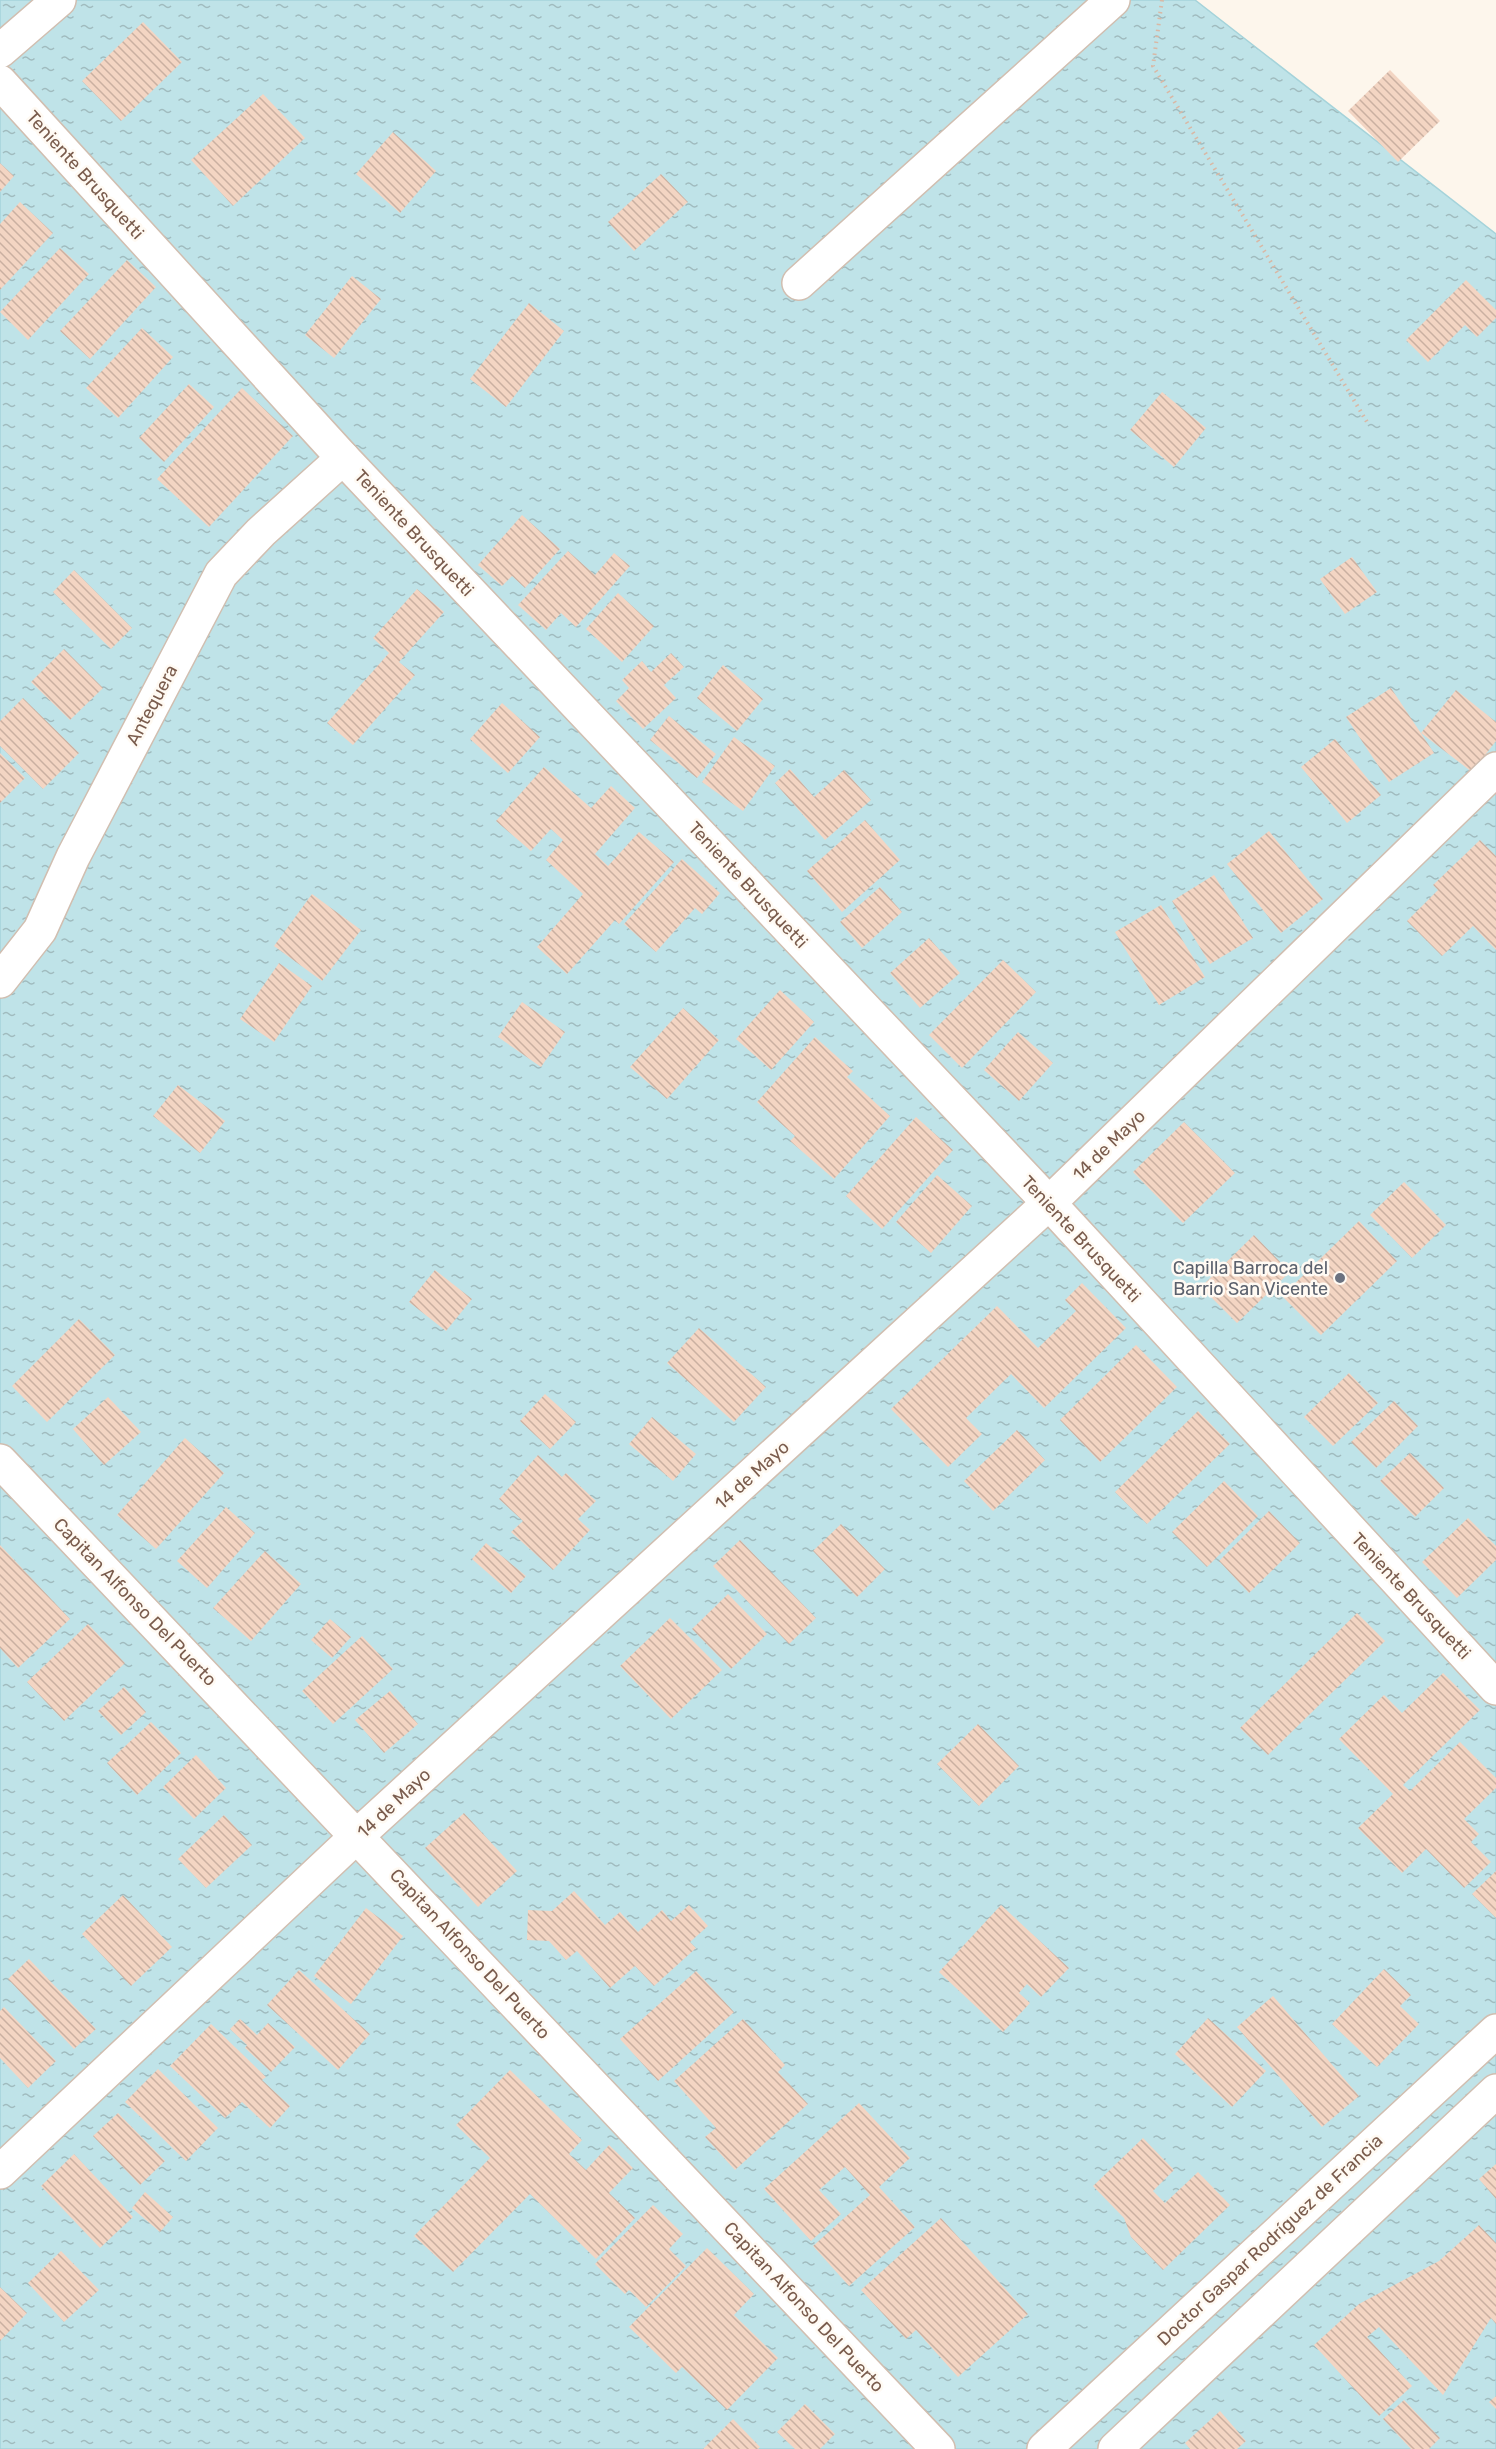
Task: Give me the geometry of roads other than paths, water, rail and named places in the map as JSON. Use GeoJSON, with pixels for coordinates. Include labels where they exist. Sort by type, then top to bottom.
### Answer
{"type":"FeatureCollection","features":[{"type":"Feature","properties":{"kind":"street"},"geometry":{"type":"LineString","coordinates":[[0,51],[59,0]]}},
{"type":"Feature","properties":{"kind":"street"},"geometry":{"type":"LineString","coordinates":[[799,283],[1113,0]]}},
{"type":"Feature","properties":{"kind":"street","name":"Teniente Brusquetti"},"geometry":{"type":"LineString","coordinates":[[0,82],[343,458],[1049,1203],[1496,1688]]}},
{"type":"Feature","properties":{"kind":"street","name":"Antequera"},"geometry":{"type":"LineString","coordinates":[[0,981],[40,930],[73,857],[221,574],[261,532],[343,458]]}},
{"type":"Feature","properties":{"kind":"street","name":"14 de Mayo"},"geometry":{"type":"LineString","coordinates":[[0,2172],[358,1835],[1049,1203],[1496,769]]}},
{"type":"Feature","properties":{"kind":"street","name":"Capitan Alfonso Del Puerto"},"geometry":{"type":"LineString","coordinates":[[0,1461],[358,1835],[938,2449]]}},
{"type":"Feature","properties":{"kind":"street","name":"Doctor Gaspar Rodríguez de Francia"},"geometry":{"type":"LineString","coordinates":[[1044,2449],[1496,2031]]}},
{"type":"Feature","properties":{"kind":"street"},"geometry":{"type":"LineString","coordinates":[[1116,2449],[1496,2091]]}},
{"type":"Feature","properties":{"kind":"water"},"geometry":{"type":"Polygon","coordinates":[[[0,0],[1195,0],[1496,234],[1496,2449],[0,2449],[0,0]]]}},
{"type":"Feature","properties":{"kind":"place","name":"Capilla Barroca del Barrio San Vicente"},"geometry":{"type":"Point","coordinates":[1340,1278]}}]}
